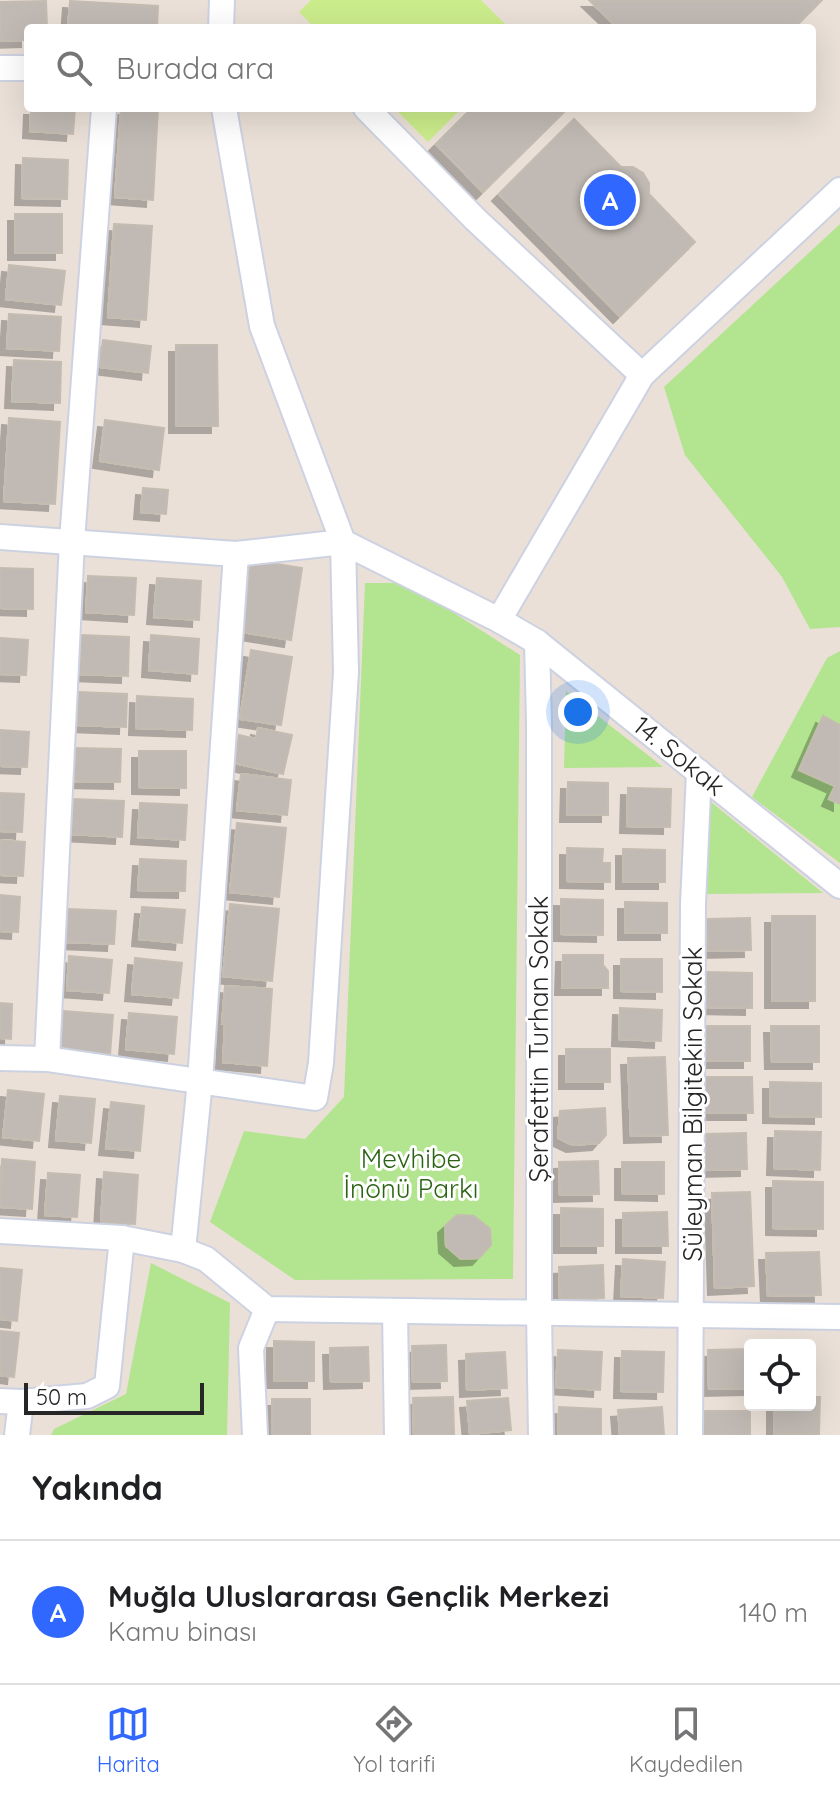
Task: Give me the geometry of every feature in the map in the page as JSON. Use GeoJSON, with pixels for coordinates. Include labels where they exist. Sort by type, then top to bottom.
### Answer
{"type":"FeatureCollection","features":[{"type":"Feature","properties":{"kind":"street"},"geometry":{"type":"LineString","coordinates":[[221,24],[222,0]]}},
{"type":"Feature","properties":{"kind":"street"},"geometry":{"type":"LineString","coordinates":[[0,68],[24,68]]}},
{"type":"Feature","properties":{"kind":"street"},"geometry":{"type":"LineString","coordinates":[[47,1059],[72,541],[104,112]]}},
{"type":"Feature","properties":{"kind":"street"},"geometry":{"type":"LineString","coordinates":[[0,1058],[47,1059],[315,1098],[321,1063],[346,672],[343,542],[262,326],[225,112]]}},
{"type":"Feature","properties":{"kind":"street"},"geometry":{"type":"LineString","coordinates":[[370,112],[476,220],[642,375]]}},
{"type":"Feature","properties":{"kind":"street"},"geometry":{"type":"LineString","coordinates":[[499,620],[642,375],[840,190]]}},
{"type":"Feature","properties":{"kind":"street"},"geometry":{"type":"LineString","coordinates":[[0,537],[236,554],[343,542]]}},
{"type":"Feature","properties":{"kind":"street","name":"14. Sokak"},"geometry":{"type":"LineString","coordinates":[[343,542],[537,642],[840,886]]}},
{"type":"Feature","properties":{"kind":"street"},"geometry":{"type":"LineString","coordinates":[[183,1250],[200,1081],[236,554]]}},
{"type":"Feature","properties":{"kind":"street","name":"Şerafettin Turhan Sokak"},"geometry":{"type":"LineString","coordinates":[[537,642],[541,1435]]}},
{"type":"Feature","properties":{"kind":"street","name":"Süleyman Bilgitekin Sokak"},"geometry":{"type":"LineString","coordinates":[[690,1435],[693,904],[699,772]]}},
{"type":"Feature","properties":{"kind":"street"},"geometry":{"type":"LineString","coordinates":[[0,1231],[122,1238],[183,1250],[206,1259],[267,1309],[840,1317]]}},
{"type":"Feature","properties":{"kind":"street"},"geometry":{"type":"LineString","coordinates":[[17,1435],[11,1402],[87,1396],[107,1386],[122,1238]]}},
{"type":"Feature","properties":{"kind":"street"},"geometry":{"type":"LineString","coordinates":[[255,1435],[251,1348],[267,1309]]}},
{"type":"Feature","properties":{"kind":"street"},"geometry":{"type":"LineString","coordinates":[[395,1312],[397,1435]]}},
{"type":"Feature","properties":{"kind":"green space"},"geometry":{"type":"Polygon","coordinates":[[[311,0],[481,0],[505,24],[311,24],[299,12],[311,0]]]}},
{"type":"Feature","properties":{"kind":"green space"},"geometry":{"type":"Polygon","coordinates":[[[398,112],[458,112],[428,142],[398,112]]]}},
{"type":"Feature","properties":{"kind":"green space"},"geometry":{"type":"Polygon","coordinates":[[[840,224],[840,627],[810,629],[782,577],[685,455],[664,387],[840,224]]]}},
{"type":"Feature","properties":{"kind":"green space","name":"Mevhibe İnönü Parkı"},"geometry":{"type":"Polygon","coordinates":[[[365,583],[407,583],[520,655],[513,1279],[295,1280],[210,1222],[244,1131],[305,1139],[344,1097],[365,583]]]}},
{"type":"Feature","properties":{"kind":"green space"},"geometry":{"type":"Polygon","coordinates":[[[840,651],[840,863],[752,797],[827,658],[840,651]]]}},
{"type":"Feature","properties":{"kind":"green space"},"geometry":{"type":"Polygon","coordinates":[[[566,691],[663,767],[564,768],[566,691]]]}},
{"type":"Feature","properties":{"kind":"green space"},"geometry":{"type":"Polygon","coordinates":[[[711,802],[823,893],[707,894],[711,802]]]}},
{"type":"Feature","properties":{"kind":"green space"},"geometry":{"type":"Polygon","coordinates":[[[151,1263],[230,1303],[227,1435],[51,1435],[54,1429],[126,1394],[151,1263]]]}},
{"type":"Feature","properties":{"kind":"building"},"geometry":{"type":"Polygon","coordinates":[[[589,0],[822,0],[798,24],[614,24],[589,0]]]}},
{"type":"Feature","properties":{"kind":"building"},"geometry":{"type":"Polygon","coordinates":[[[46,1],[47,24],[24,24],[24,40],[0,41],[0,2],[46,1]]]}},
{"type":"Feature","properties":{"kind":"building"},"geometry":{"type":"Polygon","coordinates":[[[70,1],[158,6],[157,24],[68,24],[70,1]]]}},
{"type":"Feature","properties":{"kind":"building"},"geometry":{"type":"Polygon","coordinates":[[[31,112],[75,112],[73,134],[30,131],[31,112]]]}},
{"type":"Feature","properties":{"kind":"building"},"geometry":{"type":"Polygon","coordinates":[[[121,112],[158,112],[153,200],[115,197],[121,112]]]}},
{"type":"Feature","properties":{"kind":"building"},"geometry":{"type":"Polygon","coordinates":[[[468,112],[564,112],[483,192],[436,144],[468,112]]]}},
{"type":"Feature","properties":{"kind":"building"},"geometry":{"type":"Polygon","coordinates":[[[574,119],[621,167],[633,167],[643,173],[649,183],[649,194],[695,242],[620,316],[499,194],[574,119]]]}},
{"type":"Feature","properties":{"kind":"building"},"geometry":{"type":"Polygon","coordinates":[[[23,158],[68,160],[67,199],[22,198],[23,158]]]}},
{"type":"Feature","properties":{"kind":"building"},"geometry":{"type":"Polygon","coordinates":[[[15,214],[62,214],[62,253],[15,253],[15,214]]]}},
{"type":"Feature","properties":{"kind":"building"},"geometry":{"type":"Polygon","coordinates":[[[114,224],[152,226],[146,320],[108,317],[114,224]]]}},
{"type":"Feature","properties":{"kind":"building"},"geometry":{"type":"Polygon","coordinates":[[[9,265],[65,271],[61,305],[6,299],[9,265]]]}},
{"type":"Feature","properties":{"kind":"building"},"geometry":{"type":"Polygon","coordinates":[[[9,314],[61,317],[59,351],[7,348],[9,314]]]}},
{"type":"Feature","properties":{"kind":"building"},"geometry":{"type":"Polygon","coordinates":[[[103,340],[151,346],[148,373],[99,367],[103,340]]]}},
{"type":"Feature","properties":{"kind":"building"},"geometry":{"type":"Polygon","coordinates":[[[176,345],[217,345],[218,426],[176,426],[176,345]]]}},
{"type":"Feature","properties":{"kind":"building"},"geometry":{"type":"Polygon","coordinates":[[[14,360],[61,362],[60,403],[12,401],[14,360]]]}},
{"type":"Feature","properties":{"kind":"building"},"geometry":{"type":"Polygon","coordinates":[[[9,418],[60,422],[55,504],[4,501],[9,418]]]}},
{"type":"Feature","properties":{"kind":"building"},"geometry":{"type":"Polygon","coordinates":[[[105,420],[164,428],[159,470],[100,461],[105,420]]]}},
{"type":"Feature","properties":{"kind":"building"},"geometry":{"type":"Polygon","coordinates":[[[143,488],[168,490],[166,514],[141,512],[143,488]]]}},
{"type":"Feature","properties":{"kind":"building"},"geometry":{"type":"Polygon","coordinates":[[[252,560],[302,568],[291,640],[241,632],[252,560]]]}},
{"type":"Feature","properties":{"kind":"building"},"geometry":{"type":"Polygon","coordinates":[[[0,568],[33,569],[33,609],[0,608],[0,568]]]}},
{"type":"Feature","properties":{"kind":"building"},"geometry":{"type":"Polygon","coordinates":[[[88,576],[136,578],[134,615],[86,612],[88,576]]]}},
{"type":"Feature","properties":{"kind":"building"},"geometry":{"type":"Polygon","coordinates":[[[157,578],[201,581],[199,620],[154,617],[157,578]]]}},
{"type":"Feature","properties":{"kind":"building"},"geometry":{"type":"Polygon","coordinates":[[[81,635],[129,637],[128,676],[79,674],[81,635]]]}},
{"type":"Feature","properties":{"kind":"building"},"geometry":{"type":"Polygon","coordinates":[[[151,635],[199,639],[197,674],[149,670],[151,635]]]}},
{"type":"Feature","properties":{"kind":"building"},"geometry":{"type":"Polygon","coordinates":[[[0,638],[28,640],[26,675],[0,674],[0,638]]]}},
{"type":"Feature","properties":{"kind":"building"},"geometry":{"type":"Polygon","coordinates":[[[251,650],[292,657],[281,725],[240,719],[251,650]]]}},
{"type":"Feature","properties":{"kind":"building"},"geometry":{"type":"Polygon","coordinates":[[[78,692],[127,694],[126,727],[77,725],[78,692]]]}},
{"type":"Feature","properties":{"kind":"building"},"geometry":{"type":"Polygon","coordinates":[[[137,696],[193,699],[192,730],[136,728],[137,696]]]}},
{"type":"Feature","properties":{"kind":"building"},"geometry":{"type":"Polygon","coordinates":[[[823,716],[840,725],[840,804],[829,799],[835,786],[799,770],[823,716]]]}},
{"type":"Feature","properties":{"kind":"building"},"geometry":{"type":"Polygon","coordinates":[[[258,728],[292,735],[283,774],[234,763],[239,735],[256,739],[258,728]]]}},
{"type":"Feature","properties":{"kind":"building"},"geometry":{"type":"Polygon","coordinates":[[[0,730],[29,732],[27,767],[0,766],[0,730]]]}},
{"type":"Feature","properties":{"kind":"building"},"geometry":{"type":"Polygon","coordinates":[[[73,748],[121,749],[120,782],[72,781],[73,748]]]}},
{"type":"Feature","properties":{"kind":"building"},"geometry":{"type":"Polygon","coordinates":[[[139,751],[186,751],[186,788],[139,787],[139,751]]]}},
{"type":"Feature","properties":{"kind":"building"},"geometry":{"type":"Polygon","coordinates":[[[241,774],[291,780],[287,815],[237,810],[241,774]]]}},
{"type":"Feature","properties":{"kind":"building"},"geometry":{"type":"Polygon","coordinates":[[[568,782],[608,783],[608,815],[567,815],[568,782]]]}},
{"type":"Feature","properties":{"kind":"building"},"geometry":{"type":"Polygon","coordinates":[[[628,788],[671,789],[670,827],[627,826],[628,788]]]}},
{"type":"Feature","properties":{"kind":"building"},"geometry":{"type":"Polygon","coordinates":[[[0,793],[24,794],[22,832],[0,831],[0,793]]]}},
{"type":"Feature","properties":{"kind":"building"},"geometry":{"type":"Polygon","coordinates":[[[73,799],[124,801],[122,837],[71,834],[73,799]]]}},
{"type":"Feature","properties":{"kind":"building"},"geometry":{"type":"Polygon","coordinates":[[[140,803],[187,805],[185,840],[138,837],[140,803]]]}},
{"type":"Feature","properties":{"kind":"building"},"geometry":{"type":"Polygon","coordinates":[[[237,823],[286,828],[279,897],[230,892],[237,823]]]}},
{"type":"Feature","properties":{"kind":"building"},"geometry":{"type":"Polygon","coordinates":[[[0,840],[25,842],[23,876],[0,875],[0,840]]]}},
{"type":"Feature","properties":{"kind":"building"},"geometry":{"type":"Polygon","coordinates":[[[567,848],[603,849],[602,863],[610,863],[610,882],[567,881],[567,848]]]}},
{"type":"Feature","properties":{"kind":"building"},"geometry":{"type":"Polygon","coordinates":[[[623,849],[665,850],[665,882],[623,882],[623,849]]]}},
{"type":"Feature","properties":{"kind":"building"},"geometry":{"type":"Polygon","coordinates":[[[140,859],[186,861],[185,891],[138,890],[140,859]]]}},
{"type":"Feature","properties":{"kind":"building"},"geometry":{"type":"Polygon","coordinates":[[[0,895],[20,897],[18,932],[0,931],[0,895]]]}},
{"type":"Feature","properties":{"kind":"building"},"geometry":{"type":"Polygon","coordinates":[[[561,899],[603,900],[603,935],[561,934],[561,899]]]}},
{"type":"Feature","properties":{"kind":"building"},"geometry":{"type":"Polygon","coordinates":[[[625,902],[667,903],[667,933],[625,933],[625,902]]]}},
{"type":"Feature","properties":{"kind":"building"},"geometry":{"type":"Polygon","coordinates":[[[230,904],[279,909],[272,981],[223,976],[230,904]]]}},
{"type":"Feature","properties":{"kind":"building"},"geometry":{"type":"Polygon","coordinates":[[[142,907],[185,910],[182,943],[139,939],[142,907]]]}},
{"type":"Feature","properties":{"kind":"building"},"geometry":{"type":"Polygon","coordinates":[[[68,909],[116,911],[114,944],[66,942],[68,909]]]}},
{"type":"Feature","properties":{"kind":"building"},"geometry":{"type":"Polygon","coordinates":[[[772,916],[815,916],[815,1001],[772,1001],[772,916]]]}},
{"type":"Feature","properties":{"kind":"building"},"geometry":{"type":"Polygon","coordinates":[[[750,918],[751,950],[707,951],[706,919],[750,918]]]}},
{"type":"Feature","properties":{"kind":"building"},"geometry":{"type":"Polygon","coordinates":[[[563,955],[603,955],[603,965],[608,971],[608,988],[562,988],[563,955]]]}},
{"type":"Feature","properties":{"kind":"building"},"geometry":{"type":"Polygon","coordinates":[[[69,956],[112,960],[109,993],[67,990],[69,956]]]}},
{"type":"Feature","properties":{"kind":"building"},"geometry":{"type":"Polygon","coordinates":[[[135,958],[182,963],[178,998],[132,994],[135,958]]]}},
{"type":"Feature","properties":{"kind":"building"},"geometry":{"type":"Polygon","coordinates":[[[621,959],[662,959],[662,992],[621,991],[621,959]]]}},
{"type":"Feature","properties":{"kind":"building"},"geometry":{"type":"Polygon","coordinates":[[[705,972],[752,973],[752,1008],[704,1007],[705,972]]]}},
{"type":"Feature","properties":{"kind":"building"},"geometry":{"type":"Polygon","coordinates":[[[225,986],[272,989],[267,1066],[223,1062],[225,986]]]}},
{"type":"Feature","properties":{"kind":"building"},"geometry":{"type":"Polygon","coordinates":[[[0,1003],[12,1004],[11,1039],[0,1038],[0,1003]]]}},
{"type":"Feature","properties":{"kind":"building"},"geometry":{"type":"Polygon","coordinates":[[[620,1008],[662,1010],[661,1041],[619,1039],[620,1008]]]}},
{"type":"Feature","properties":{"kind":"building"},"geometry":{"type":"Polygon","coordinates":[[[63,1011],[113,1015],[110,1055],[60,1050],[63,1011]]]}},
{"type":"Feature","properties":{"kind":"building"},"geometry":{"type":"Polygon","coordinates":[[[129,1013],[177,1017],[174,1054],[126,1049],[129,1013]]]}},
{"type":"Feature","properties":{"kind":"building"},"geometry":{"type":"Polygon","coordinates":[[[705,1026],[750,1026],[750,1061],[705,1061],[705,1026]]]}},
{"type":"Feature","properties":{"kind":"building"},"geometry":{"type":"Polygon","coordinates":[[[771,1026],[819,1026],[819,1062],[772,1062],[771,1026]]]}},
{"type":"Feature","properties":{"kind":"building"},"geometry":{"type":"Polygon","coordinates":[[[566,1049],[610,1049],[610,1082],[566,1082],[566,1049]]]}},
{"type":"Feature","properties":{"kind":"building"},"geometry":{"type":"Polygon","coordinates":[[[665,1057],[668,1135],[631,1136],[628,1058],[665,1057]]]}},
{"type":"Feature","properties":{"kind":"building"},"geometry":{"type":"Polygon","coordinates":[[[705,1077],[752,1077],[753,1113],[705,1113],[705,1077]]]}},
{"type":"Feature","properties":{"kind":"building"},"geometry":{"type":"Polygon","coordinates":[[[770,1082],[821,1083],[821,1117],[770,1116],[770,1082]]]}},
{"type":"Feature","properties":{"kind":"building"},"geometry":{"type":"Polygon","coordinates":[[[8,1090],[44,1094],[39,1141],[3,1137],[8,1090]]]}},
{"type":"Feature","properties":{"kind":"building"},"geometry":{"type":"Polygon","coordinates":[[[60,1096],[95,1099],[91,1143],[56,1140],[60,1096]]]}},
{"type":"Feature","properties":{"kind":"building"},"geometry":{"type":"Polygon","coordinates":[[[111,1102],[144,1106],[140,1151],[106,1148],[111,1102]]]}},
{"type":"Feature","properties":{"kind":"building"},"geometry":{"type":"Polygon","coordinates":[[[605,1108],[606,1135],[599,1143],[573,1145],[558,1138],[560,1111],[605,1108]]]}},
{"type":"Feature","properties":{"kind":"building"},"geometry":{"type":"Polygon","coordinates":[[[775,1131],[821,1132],[820,1170],[774,1168],[775,1131]]]}},
{"type":"Feature","properties":{"kind":"building"},"geometry":{"type":"Polygon","coordinates":[[[746,1133],[747,1169],[705,1170],[704,1134],[746,1133]]]}},
{"type":"Feature","properties":{"kind":"building"},"geometry":{"type":"Polygon","coordinates":[[[2,1159],[35,1162],[32,1209],[0,1207],[2,1159]]]}},
{"type":"Feature","properties":{"kind":"building"},"geometry":{"type":"Polygon","coordinates":[[[598,1161],[599,1194],[560,1195],[559,1162],[598,1161]]]}},
{"type":"Feature","properties":{"kind":"building"},"geometry":{"type":"Polygon","coordinates":[[[622,1162],[664,1162],[664,1194],[622,1193],[622,1162]]]}},
{"type":"Feature","properties":{"kind":"building"},"geometry":{"type":"Polygon","coordinates":[[[104,1172],[138,1175],[135,1224],[101,1222],[104,1172]]]}},
{"type":"Feature","properties":{"kind":"building"},"geometry":{"type":"Polygon","coordinates":[[[48,1173],[80,1175],[77,1217],[45,1215],[48,1173]]]}},
{"type":"Feature","properties":{"kind":"building"},"geometry":{"type":"Polygon","coordinates":[[[773,1181],[823,1182],[823,1229],[773,1228],[773,1181]]]}},
{"type":"Feature","properties":{"kind":"building"},"geometry":{"type":"Polygon","coordinates":[[[750,1192],[754,1286],[715,1288],[712,1193],[750,1192]]]}},
{"type":"Feature","properties":{"kind":"building"},"geometry":{"type":"Polygon","coordinates":[[[561,1208],[603,1209],[603,1246],[561,1246],[561,1208]]]}},
{"type":"Feature","properties":{"kind":"building"},"geometry":{"type":"Polygon","coordinates":[[[667,1212],[668,1246],[623,1246],[623,1213],[667,1212]]]}},
{"type":"Feature","properties":{"kind":"building"},"geometry":{"type":"Polygon","coordinates":[[[457,1215],[474,1216],[490,1229],[491,1245],[479,1258],[461,1259],[446,1246],[445,1226],[457,1215]]]}},
{"type":"Feature","properties":{"kind":"building"},"geometry":{"type":"Polygon","coordinates":[[[819,1252],[821,1295],[768,1296],[766,1253],[819,1252]]]}},
{"type":"Feature","properties":{"kind":"building"},"geometry":{"type":"Polygon","coordinates":[[[623,1259],[665,1262],[663,1298],[621,1296],[623,1259]]]}},
{"type":"Feature","properties":{"kind":"building"},"geometry":{"type":"Polygon","coordinates":[[[603,1265],[604,1298],[560,1299],[559,1267],[603,1265]]]}},
{"type":"Feature","properties":{"kind":"building"},"geometry":{"type":"Polygon","coordinates":[[[0,1268],[22,1270],[17,1321],[0,1319],[0,1268]]]}},
{"type":"Feature","properties":{"kind":"building"},"geometry":{"type":"Polygon","coordinates":[[[0,1331],[19,1333],[14,1377],[0,1375],[0,1331]]]}},
{"type":"Feature","properties":{"kind":"building"},"geometry":{"type":"Polygon","coordinates":[[[274,1341],[314,1342],[314,1381],[274,1381],[274,1341]]]}},
{"type":"Feature","properties":{"kind":"building"},"geometry":{"type":"Polygon","coordinates":[[[446,1345],[447,1381],[413,1382],[412,1346],[446,1345]]]}},
{"type":"Feature","properties":{"kind":"building"},"geometry":{"type":"Polygon","coordinates":[[[368,1347],[369,1381],[331,1382],[330,1348],[368,1347]]]}},
{"type":"Feature","properties":{"kind":"building"},"geometry":{"type":"Polygon","coordinates":[[[744,1349],[744,1388],[709,1389],[708,1350],[744,1349]]]}},
{"type":"Feature","properties":{"kind":"building"},"geometry":{"type":"Polygon","coordinates":[[[558,1350],[602,1352],[600,1390],[556,1387],[558,1350]]]}},
{"type":"Feature","properties":{"kind":"building"},"geometry":{"type":"Polygon","coordinates":[[[622,1351],[664,1352],[663,1392],[621,1391],[622,1351]]]}},
{"type":"Feature","properties":{"kind":"building"},"geometry":{"type":"Polygon","coordinates":[[[505,1352],[507,1388],[467,1390],[466,1354],[505,1352]]]}},
{"type":"Feature","properties":{"kind":"building"},"geometry":{"type":"Polygon","coordinates":[[[453,1397],[454,1435],[414,1435],[413,1398],[453,1397]]]}},
{"type":"Feature","properties":{"kind":"building"},"geometry":{"type":"Polygon","coordinates":[[[816,1397],[820,1397],[819,1434],[774,1434],[774,1411],[816,1411],[816,1397]]]}},
{"type":"Feature","properties":{"kind":"building"},"geometry":{"type":"Polygon","coordinates":[[[508,1398],[511,1430],[470,1434],[467,1401],[508,1398]]]}},
{"type":"Feature","properties":{"kind":"building"},"geometry":{"type":"Polygon","coordinates":[[[272,1399],[310,1399],[310,1435],[272,1435],[272,1399]]]}},
{"type":"Feature","properties":{"kind":"building"},"geometry":{"type":"Polygon","coordinates":[[[559,1407],[601,1409],[601,1435],[558,1435],[559,1407]]]}},
{"type":"Feature","properties":{"kind":"building"},"geometry":{"type":"Polygon","coordinates":[[[662,1407],[664,1435],[620,1435],[618,1410],[662,1407]]]}},
{"type":"Feature","properties":{"kind":"building"},"geometry":{"type":"Polygon","coordinates":[[[700,1411],[750,1411],[750,1435],[701,1435],[700,1411]]]}},
{"type":"Feature","properties":{"kind":"place","name":"Muğla Uluslararası Gençlik Merkezi"},"geometry":{"type":"Point","coordinates":[610,200]}}]}
